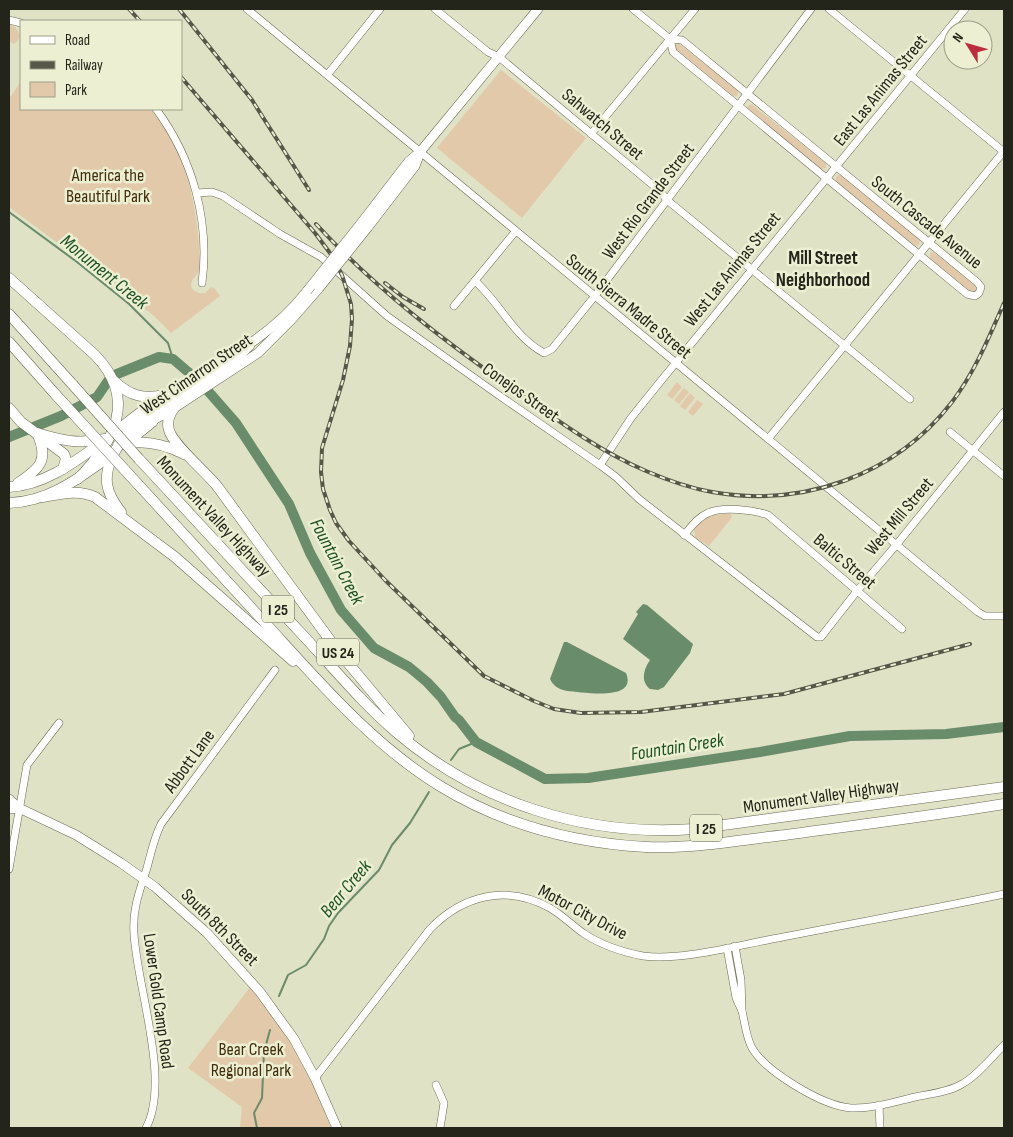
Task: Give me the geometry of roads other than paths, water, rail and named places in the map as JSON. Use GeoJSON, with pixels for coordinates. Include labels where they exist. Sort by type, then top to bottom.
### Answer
{"type":"FeatureCollection","features":[{"type":"Feature","properties":{"kind":"highway"},"geometry":{"type":"LineString","coordinates":[[9,278],[102,363],[122,393],[169,403]]}},
{"type":"Feature","properties":{"kind":"highway","name":"Monument Valley Highway"},"geometry":{"type":"LineString","coordinates":[[9,314],[140,459],[371,708],[396,732],[422,752],[450,772],[478,787],[516,803],[576,822],[623,829],[670,831],[1004,787]]}},
{"type":"Feature","properties":{"kind":"highway","name":"Monument Valley Highway"},"geometry":{"type":"LineString","coordinates":[[9,342],[326,689],[391,749],[440,786],[477,805],[516,821],[558,834],[589,841],[648,847],[696,846],[1004,804]]}},
{"type":"Feature","properties":{"kind":"highway"},"geometry":{"type":"LineString","coordinates":[[130,522],[115,504],[107,487],[108,470],[131,429],[145,416],[169,403],[249,346]]}},
{"type":"Feature","properties":{"kind":"highway"},"geometry":{"type":"LineString","coordinates":[[78,479],[92,465],[108,440],[122,393]]}},
{"type":"Feature","properties":{"kind":"highway"},"geometry":{"type":"LineString","coordinates":[[169,403],[168,428],[171,435],[187,455]]}},
{"type":"Feature","properties":{"kind":"highway"},"geometry":{"type":"LineString","coordinates":[[12,412],[64,454],[66,459],[64,469]]}},
{"type":"Feature","properties":{"kind":"highway"},"geometry":{"type":"LineString","coordinates":[[43,437],[75,442],[108,440],[131,429]]}},
{"type":"Feature","properties":{"kind":"highway"},"geometry":{"type":"LineString","coordinates":[[11,487],[35,471],[41,463],[44,454],[43,437]]}},
{"type":"Feature","properties":{"kind":"highway","name":"US 24"},"geometry":{"type":"LineString","coordinates":[[108,440],[120,447],[164,445],[187,455],[203,470],[217,486],[338,651],[422,752]]}},
{"type":"Feature","properties":{"kind":"highway","name":"West Cimarron Street"},"geometry":{"type":"LineString","coordinates":[[11,487],[38,480],[64,469],[108,440]]}},
{"type":"Feature","properties":{"kind":"highway","name":"West Cimarron Street"},"geometry":{"type":"LineString","coordinates":[[9,503],[29,501],[43,497],[78,479],[120,447]]}},
{"type":"Feature","properties":{"kind":"highway","name":"US 24"},"geometry":{"type":"LineString","coordinates":[[43,497],[75,492],[95,497],[189,569],[326,689]]}},
{"type":"Feature","properties":{"kind":"main road","name":"West Cimarron Street"},"geometry":{"type":"LineString","coordinates":[[108,440],[169,403],[248,360],[277,335],[319,288],[409,161],[420,152],[538,9]]}},
{"type":"Feature","properties":{"kind":"main road","name":"West Cimarron Street"},"geometry":{"type":"LineString","coordinates":[[249,346],[285,316],[365,224]]}},
{"type":"Feature","properties":{"kind":"main road","name":"West Cimarron Street"},"geometry":{"type":"LineString","coordinates":[[120,447],[169,403]]}},
{"type":"Feature","properties":{"kind":"main road","name":"South 8th Street"},"geometry":{"type":"LineString","coordinates":[[9,799],[19,808],[88,842],[144,878],[207,933],[260,992],[294,1039],[315,1078],[337,1128]]}},
{"type":"Feature","properties":{"kind":"main road"},"geometry":{"type":"LineString","coordinates":[[9,809],[19,808]]}},
{"type":"Feature","properties":{"kind":"street","name":"South Sierra Madre Street"},"geometry":{"type":"LineString","coordinates":[[247,9],[978,612],[985,616],[1001,616]]}},
{"type":"Feature","properties":{"kind":"street"},"geometry":{"type":"LineString","coordinates":[[328,74],[380,9]]}},
{"type":"Feature","properties":{"kind":"street","name":"Sahwatch Street"},"geometry":{"type":"LineString","coordinates":[[435,9],[488,52],[498,57],[660,191],[667,200],[910,399]]}},
{"type":"Feature","properties":{"kind":"street","name":"South Cascade Avenue"},"geometry":{"type":"LineString","coordinates":[[633,9],[670,39],[682,40],[977,282],[981,287],[979,293],[975,296],[968,294],[672,52],[670,39]]}},
{"type":"Feature","properties":{"kind":"street"},"geometry":{"type":"LineString","coordinates":[[591,134],[695,9]]}},
{"type":"Feature","properties":{"kind":"street","name":"West Rio Grande Street"},"geometry":{"type":"LineString","coordinates":[[475,281],[488,293],[507,319],[537,350],[544,354],[552,349],[594,297],[811,9]]}},
{"type":"Feature","properties":{"kind":"street"},"geometry":{"type":"LineString","coordinates":[[768,439],[1004,152],[829,9]]}},
{"type":"Feature","properties":{"kind":"street","name":"East Las Animas Street"},"geometry":{"type":"LineString","coordinates":[[836,167],[965,9]]}},
{"type":"Feature","properties":{"kind":"street"},"geometry":{"type":"LineString","coordinates":[[157,110],[181,150],[197,193],[203,237],[202,283]]}},
{"type":"Feature","properties":{"kind":"street","name":"West Las Animas Street"},"geometry":{"type":"LineString","coordinates":[[600,465],[631,418],[836,167]]}},
{"type":"Feature","properties":{"kind":"street","name":"Conejos Street"},"geometry":{"type":"LineString","coordinates":[[197,193],[212,192],[223,196],[280,234],[321,257],[387,316],[600,465],[684,535],[817,637]]}},
{"type":"Feature","properties":{"kind":"street"},"geometry":{"type":"LineString","coordinates":[[454,306],[515,232]]}},
{"type":"Feature","properties":{"kind":"street","name":"West Mill Street"},"geometry":{"type":"LineString","coordinates":[[817,637],[820,637],[1004,412]]}},
{"type":"Feature","properties":{"kind":"street"},"geometry":{"type":"LineString","coordinates":[[950,432],[1004,476]]}},
{"type":"Feature","properties":{"kind":"street","name":"Baltic Street"},"geometry":{"type":"LineString","coordinates":[[684,535],[703,516],[716,510],[750,511],[768,515],[902,629]]}},
{"type":"Feature","properties":{"kind":"street","name":"Abbott Lane"},"geometry":{"type":"LineString","coordinates":[[144,878],[161,824],[275,670]]}},
{"type":"Feature","properties":{"kind":"street"},"geometry":{"type":"LineString","coordinates":[[9,869],[29,761],[59,723]]}},
{"type":"Feature","properties":{"kind":"street","name":"Lower Gold Camp Road"},"geometry":{"type":"LineString","coordinates":[[144,878],[135,906],[134,926],[138,967],[155,1077],[153,1112],[146,1128]]}},
{"type":"Feature","properties":{"kind":"street","name":"Motor City Drive"},"geometry":{"type":"LineString","coordinates":[[315,1078],[430,929],[451,909],[478,898],[504,896],[532,900],[551,909],[595,940],[620,950],[651,957],[677,956],[731,947],[1004,894]]}},
{"type":"Feature","properties":{"kind":"street"},"geometry":{"type":"LineString","coordinates":[[731,947],[736,998],[742,1011],[752,1047],[760,1059],[773,1070],[828,1104],[850,1108],[879,1105],[955,1088],[973,1076],[1004,1045]]}},
{"type":"Feature","properties":{"kind":"street"},"geometry":{"type":"LineString","coordinates":[[436,1085],[444,1103],[440,1128]]}},
{"type":"Feature","properties":{"kind":"street"},"geometry":{"type":"LineString","coordinates":[[879,1105],[880,1128]]}},
{"type":"Feature","properties":{"kind":"waterway","name":"Monument Creek"},"geometry":{"type":"LineString","coordinates":[[9,212],[77,262],[129,304],[168,343],[173,359]]}},
{"type":"Feature","properties":{"kind":"waterway","name":"Fountain Creek"},"geometry":{"type":"LineString","coordinates":[[9,437],[61,416],[97,397],[108,381],[117,374],[159,357],[173,359],[201,383],[236,423],[289,504],[310,553],[341,610],[374,648],[409,667],[427,682],[476,742],[545,779],[588,778],[760,752],[850,736],[946,734],[1004,727]]}},
{"type":"Feature","properties":{"kind":"waterway","name":"Bear Creek"},"geometry":{"type":"LineString","coordinates":[[451,760],[459,749],[476,742]]}},
{"type":"Feature","properties":{"kind":"waterway","name":"Bear Creek"},"geometry":{"type":"LineString","coordinates":[[279,996],[288,975],[306,965],[324,939],[329,926],[338,913],[379,870],[392,845],[410,823],[429,792]]}},
{"type":"Feature","properties":{"kind":"waterway","name":"Bear Creek"},"geometry":{"type":"LineString","coordinates":[[257,1128],[254,1113],[262,1098],[264,1052],[270,1030]]}},
{"type":"Feature","properties":{"kind":"railway"},"geometry":{"type":"LineString","coordinates":[[129,9],[139,20]]}},
{"type":"Feature","properties":{"kind":"railway"},"geometry":{"type":"LineString","coordinates":[[179,9],[252,100],[309,190]]}},
{"type":"Feature","properties":{"kind":"railway"},"geometry":{"type":"LineString","coordinates":[[182,78],[315,233],[330,253],[342,275],[351,304],[350,346],[343,380],[322,448],[321,472],[323,489],[336,523],[349,541],[385,580],[484,676],[554,709],[581,713],[641,712],[784,694],[970,644]]}},
{"type":"Feature","properties":{"kind":"railway"},"geometry":{"type":"LineString","coordinates":[[316,224],[362,270],[437,333],[489,372],[595,445],[646,471],[678,483],[712,492],[746,496],[779,495],[812,490],[844,481],[875,467],[903,450],[929,428],[960,391],[981,354],[1004,303]]}},
{"type":"Feature","properties":{"kind":"railway"},"geometry":{"type":"LineString","coordinates":[[385,283],[403,297],[424,309]]}},
{"type":"Feature","properties":{"kind":"district","name":"Mill Street Neighborhood"},"geometry":{"type":"Point","coordinates":[823,268]}},
{"type":"Feature","properties":{"kind":"park label","name":"America the Beautiful Park"},"geometry":{"type":"Point","coordinates":[108,185]}},
{"type":"Feature","properties":{"kind":"park label","name":"Bear Creek Regional Park"},"geometry":{"type":"Point","coordinates":[251,1059]}}]}
